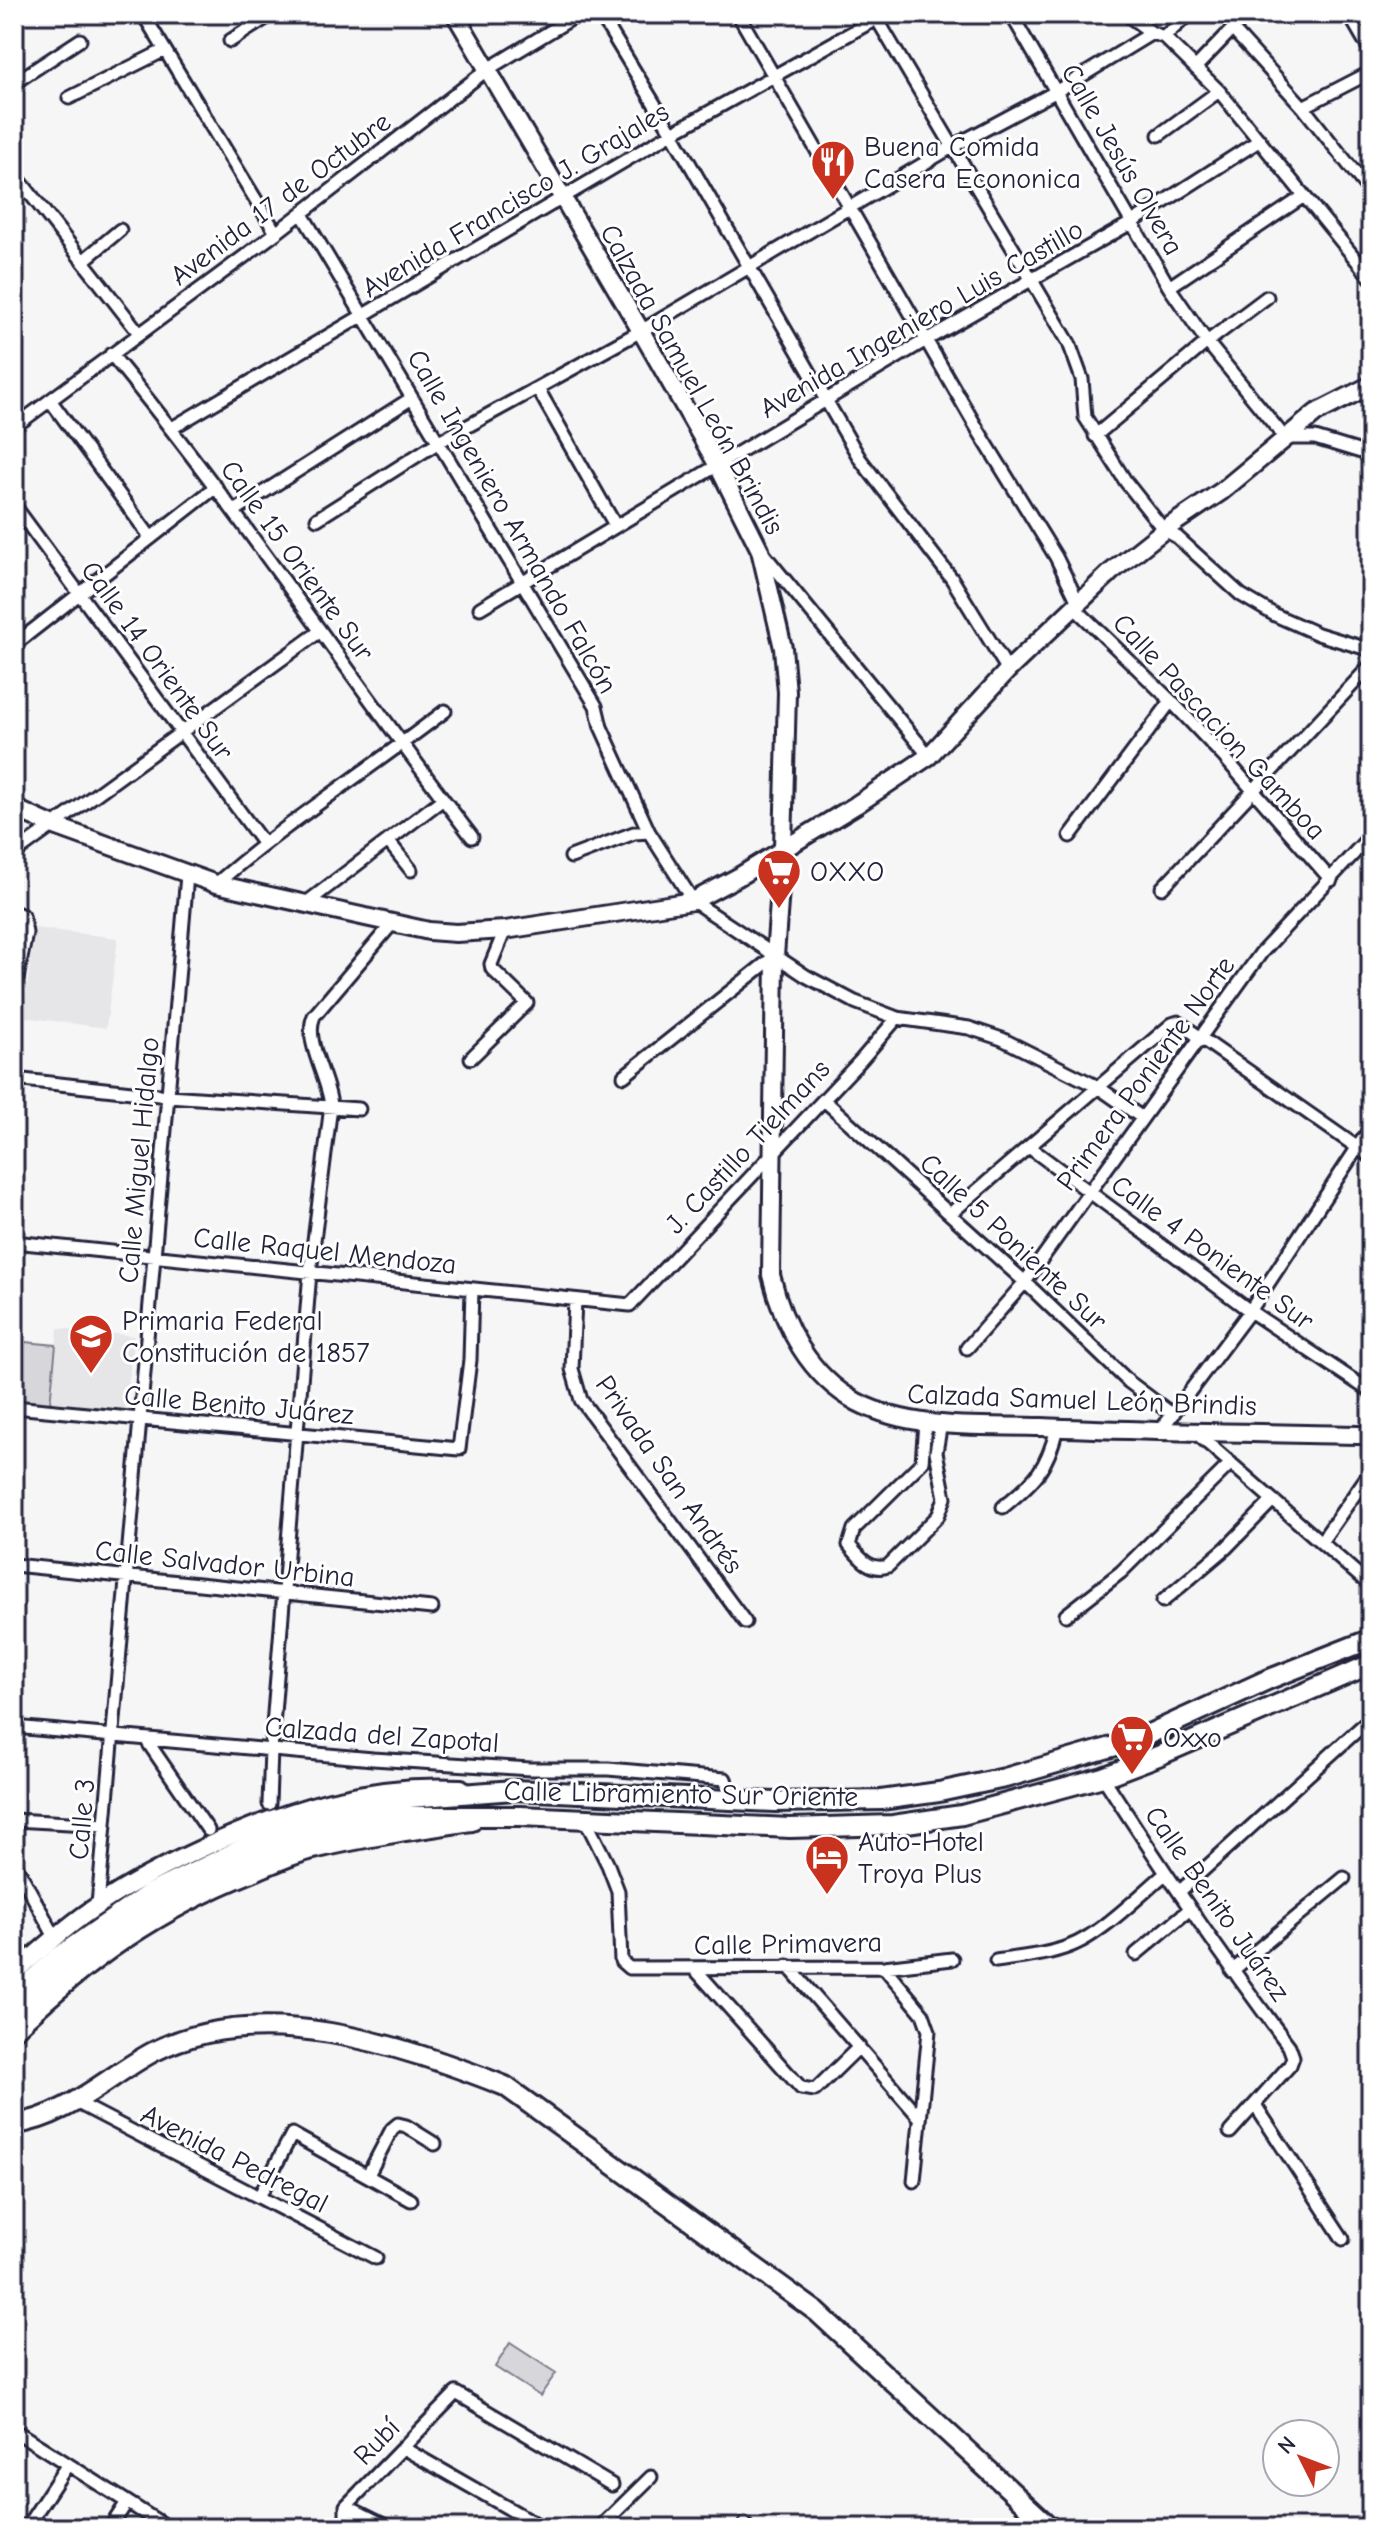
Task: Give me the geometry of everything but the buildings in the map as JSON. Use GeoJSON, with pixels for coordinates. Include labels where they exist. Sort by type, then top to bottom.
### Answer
{"type":"FeatureCollection","features":[{"type":"Feature","properties":{"kind":"main road","name":"Calle Libramiento Sur Oriente"},"geometry":{"type":"LineString","coordinates":[[14,1996],[58,1957],[150,1893],[270,1835],[319,1819],[409,1798],[514,1790],[775,1802],[881,1800],[939,1792],[1005,1778],[1136,1740],[1267,1680],[1371,1639]]}},
{"type":"Feature","properties":{"kind":"main road","name":"Calle Libramiento Sur Oriente"},"geometry":{"type":"LineString","coordinates":[[14,2013],[107,1937],[150,1909],[199,1882],[281,1849],[353,1826],[408,1816],[520,1816],[790,1828],[893,1825],[962,1815],[1103,1777],[1369,1667]]}},
{"type":"Feature","properties":{"kind":"main road"},"geometry":{"type":"LineString","coordinates":[[14,2124],[52,2114],[172,2043],[200,2033],[258,2026],[349,2037],[450,2064],[505,2086],[817,2312],[1051,2528]]}},
{"type":"Feature","properties":{"kind":"street"},"geometry":{"type":"LineString","coordinates":[[143,14],[276,233]]}},
{"type":"Feature","properties":{"kind":"street"},"geometry":{"type":"LineString","coordinates":[[230,41],[272,14]]}},
{"type":"Feature","properties":{"kind":"street","name":"Calzada Samuel León Brindis"},"geometry":{"type":"LineString","coordinates":[[455,14],[717,464],[760,550],[785,663],[787,692],[783,848],[775,956],[771,1275],[777,1303],[802,1351],[822,1376],[853,1400],[878,1412],[933,1423],[1371,1435]]}},
{"type":"Feature","properties":{"kind":"street","name":"Avenida 17 de Octubre"},"geometry":{"type":"LineString","coordinates":[[14,427],[302,214],[488,69],[579,14]]}},
{"type":"Feature","properties":{"kind":"street"},"geometry":{"type":"LineString","coordinates":[[600,14],[860,459],[952,579],[1008,670]]}},
{"type":"Feature","properties":{"kind":"street","name":"Calle Pascacion Gamboa"},"geometry":{"type":"LineString","coordinates":[[738,14],[926,340],[1056,557],[1079,604],[1079,612],[1171,701],[1331,880]]}},
{"type":"Feature","properties":{"kind":"street","name":"Calle Jesús Olvera"},"geometry":{"type":"LineString","coordinates":[[1011,14],[1169,287],[1207,342],[1285,438]]}},
{"type":"Feature","properties":{"kind":"street"},"geometry":{"type":"LineString","coordinates":[[1126,14],[1152,33],[1164,37],[1219,91],[1371,278]]}},
{"type":"Feature","properties":{"kind":"street"},"geometry":{"type":"LineString","coordinates":[[1164,37],[1189,14]]}},
{"type":"Feature","properties":{"kind":"street"},"geometry":{"type":"LineString","coordinates":[[1196,67],[1247,14]]}},
{"type":"Feature","properties":{"kind":"street"},"geometry":{"type":"LineString","coordinates":[[1349,14],[1371,52]]}},
{"type":"Feature","properties":{"kind":"street"},"geometry":{"type":"LineString","coordinates":[[878,16],[1069,343],[1082,379],[1085,417],[1126,482],[1164,530],[1177,537],[1241,595],[1318,634],[1371,650]]}},
{"type":"Feature","properties":{"kind":"street","name":"Avenida Francisco J. Grajales"},"geometry":{"type":"LineString","coordinates":[[172,428],[672,133],[878,16]]}},
{"type":"Feature","properties":{"kind":"street"},"geometry":{"type":"LineString","coordinates":[[1233,30],[1303,107],[1371,193]]}},
{"type":"Feature","properties":{"kind":"street"},"geometry":{"type":"LineString","coordinates":[[317,519],[437,443],[641,331],[1152,33]]}},
{"type":"Feature","properties":{"kind":"street"},"geometry":{"type":"LineString","coordinates":[[14,83],[80,40]]}},
{"type":"Feature","properties":{"kind":"street"},"geometry":{"type":"LineString","coordinates":[[69,98],[165,50]]}},
{"type":"Feature","properties":{"kind":"street"},"geometry":{"type":"LineString","coordinates":[[1303,107],[1371,72]]}},
{"type":"Feature","properties":{"kind":"street"},"geometry":{"type":"LineString","coordinates":[[1159,135],[1219,91]]}},
{"type":"Feature","properties":{"kind":"street","name":"Avenida Ingeniero Luis Castillo"},"geometry":{"type":"LineString","coordinates":[[480,608],[826,399],[1131,223],[1260,140]]}},
{"type":"Feature","properties":{"kind":"street"},"geometry":{"type":"LineString","coordinates":[[14,173],[139,333]]}},
{"type":"Feature","properties":{"kind":"street"},"geometry":{"type":"LineString","coordinates":[[1169,287],[1304,196]]}},
{"type":"Feature","properties":{"kind":"street","name":"Calle Ingeniero Armando Falcón"},"geometry":{"type":"LineString","coordinates":[[302,214],[596,706],[601,727],[649,832],[693,901]]}},
{"type":"Feature","properties":{"kind":"street"},"geometry":{"type":"LineString","coordinates":[[83,261],[120,230]]}},
{"type":"Feature","properties":{"kind":"street"},"geometry":{"type":"LineString","coordinates":[[1095,436],[1207,342],[1267,297]]}},
{"type":"Feature","properties":{"kind":"street","name":"Calle 15 Oriente Sur"},"geometry":{"type":"LineString","coordinates":[[111,354],[172,428],[472,837]]}},
{"type":"Feature","properties":{"kind":"street"},"geometry":{"type":"LineString","coordinates":[[14,797],[20,810],[52,825],[187,875],[391,925],[456,933],[505,930],[693,901],[856,805],[929,756],[1008,670],[1111,572],[1164,530],[1222,491],[1316,413],[1371,385]]}},
{"type":"Feature","properties":{"kind":"street"},"geometry":{"type":"LineString","coordinates":[[538,389],[615,525]]}},
{"type":"Feature","properties":{"kind":"street"},"geometry":{"type":"LineString","coordinates":[[234,511],[412,398]]}},
{"type":"Feature","properties":{"kind":"street"},"geometry":{"type":"LineString","coordinates":[[50,400],[151,538]]}},
{"type":"Feature","properties":{"kind":"street"},"geometry":{"type":"LineString","coordinates":[[1285,438],[1315,438],[1371,455]]}},
{"type":"Feature","properties":{"kind":"street"},"geometry":{"type":"LineString","coordinates":[[14,645],[216,487]]}},
{"type":"Feature","properties":{"kind":"street","name":"Calle 14 Oriente Sur"},"geometry":{"type":"LineString","coordinates":[[14,505],[263,843]]}},
{"type":"Feature","properties":{"kind":"street"},"geometry":{"type":"LineString","coordinates":[[760,550],[929,756]]}},
{"type":"Feature","properties":{"kind":"street"},"geometry":{"type":"LineString","coordinates":[[14,854],[319,632]]}},
{"type":"Feature","properties":{"kind":"street"},"geometry":{"type":"LineString","coordinates":[[1162,888],[1371,665]]}},
{"type":"Feature","properties":{"kind":"street"},"geometry":{"type":"LineString","coordinates":[[1070,836],[1171,701]]}},
{"type":"Feature","properties":{"kind":"street"},"geometry":{"type":"LineString","coordinates":[[216,884],[263,843],[445,711]]}},
{"type":"Feature","properties":{"kind":"street"},"geometry":{"type":"LineString","coordinates":[[305,904],[443,799]]}},
{"type":"Feature","properties":{"kind":"street"},"geometry":{"type":"LineString","coordinates":[[571,857],[634,833],[649,832]]}},
{"type":"Feature","properties":{"kind":"street","name":"Primera Poniente Norte"},"geometry":{"type":"LineString","coordinates":[[967,1348],[1025,1282],[1261,953],[1371,835]]}},
{"type":"Feature","properties":{"kind":"street"},"geometry":{"type":"LineString","coordinates":[[388,841],[411,870]]}},
{"type":"Feature","properties":{"kind":"street","name":"Calle Miguel Hidalgo"},"geometry":{"type":"LineString","coordinates":[[112,1737],[187,875]]}},
{"type":"Feature","properties":{"kind":"street"},"geometry":{"type":"LineString","coordinates":[[693,901],[775,956],[855,1002],[897,1018],[969,1028],[1002,1039],[1098,1087],[1141,1117]]}},
{"type":"Feature","properties":{"kind":"street"},"geometry":{"type":"LineString","coordinates":[[14,994],[26,933],[19,914]]}},
{"type":"Feature","properties":{"kind":"street"},"geometry":{"type":"LineString","coordinates":[[269,1804],[310,1272],[331,1106],[330,1091],[310,1035],[311,1023],[391,925]]}},
{"type":"Feature","properties":{"kind":"street"},"geometry":{"type":"LineString","coordinates":[[471,1058],[527,1003],[492,969],[491,964],[505,930]]}},
{"type":"Feature","properties":{"kind":"street"},"geometry":{"type":"LineString","coordinates":[[624,1076],[775,956]]}},
{"type":"Feature","properties":{"kind":"street","name":"J. Castillo Tielmans"},"geometry":{"type":"LineString","coordinates":[[630,1305],[824,1100],[897,1018]]}},
{"type":"Feature","properties":{"kind":"street"},"geometry":{"type":"LineString","coordinates":[[950,1214],[1178,1022],[1371,1157]]}},
{"type":"Feature","properties":{"kind":"street"},"geometry":{"type":"LineString","coordinates":[[14,1079],[168,1096],[359,1109]]}},
{"type":"Feature","properties":{"kind":"street","name":"Calle 5 Poniente Sur"},"geometry":{"type":"LineString","coordinates":[[824,1100],[1025,1282],[1129,1382],[1173,1415]]}},
{"type":"Feature","properties":{"kind":"street"},"geometry":{"type":"LineString","coordinates":[[1160,1431],[1250,1311],[1371,1127]]}},
{"type":"Feature","properties":{"kind":"street","name":"Calle 4 Poniente Sur"},"geometry":{"type":"LineString","coordinates":[[1029,1147],[1250,1311],[1371,1392]]}},
{"type":"Feature","properties":{"kind":"street","name":"Calle Raquel Mendoza"},"geometry":{"type":"LineString","coordinates":[[14,1242],[630,1305]]}},
{"type":"Feature","properties":{"kind":"street","name":"Calle Benito Juárez"},"geometry":{"type":"LineString","coordinates":[[14,1407],[459,1449],[470,1360],[472,1289]]}},
{"type":"Feature","properties":{"kind":"street","name":"Privada San Andrés"},"geometry":{"type":"LineString","coordinates":[[575,1300],[572,1369],[581,1400],[745,1622]]}},
{"type":"Feature","properties":{"kind":"street"},"geometry":{"type":"LineString","coordinates":[[933,1423],[945,1498],[938,1516],[888,1566],[879,1569],[866,1564],[849,1545],[854,1529],[922,1462],[933,1423]]}},
{"type":"Feature","properties":{"kind":"street"},"geometry":{"type":"LineString","coordinates":[[1003,1507],[1042,1470],[1051,1454],[1057,1428]]}},
{"type":"Feature","properties":{"kind":"street"},"geometry":{"type":"LineString","coordinates":[[1195,1431],[1371,1586]]}},
{"type":"Feature","properties":{"kind":"street"},"geometry":{"type":"LineString","coordinates":[[1066,1615],[1121,1572],[1231,1463]]}},
{"type":"Feature","properties":{"kind":"street"},"geometry":{"type":"LineString","coordinates":[[1321,1542],[1371,1471]]}},
{"type":"Feature","properties":{"kind":"street"},"geometry":{"type":"LineString","coordinates":[[1163,1601],[1226,1548],[1273,1500]]}},
{"type":"Feature","properties":{"kind":"street","name":"Calle Salvador Urbina"},"geometry":{"type":"LineString","coordinates":[[14,1565],[432,1608]]}},
{"type":"Feature","properties":{"kind":"street"},"geometry":{"type":"LineString","coordinates":[[1179,1892],[1371,1718]]}},
{"type":"Feature","properties":{"kind":"street","name":"Calzada del Zapotal"},"geometry":{"type":"LineString","coordinates":[[14,1727],[373,1759],[530,1769],[608,1769],[725,1779],[732,1800]]}},
{"type":"Feature","properties":{"kind":"street","name":"Calle 3"},"geometry":{"type":"LineString","coordinates":[[98,1905],[112,1737]]}},
{"type":"Feature","properties":{"kind":"street"},"geometry":{"type":"LineString","coordinates":[[147,1741],[208,1830]]}},
{"type":"Feature","properties":{"kind":"street"},"geometry":{"type":"LineString","coordinates":[[691,1776],[691,1797]]}},
{"type":"Feature","properties":{"kind":"street","name":"Calle Benito Juárez"},"geometry":{"type":"LineString","coordinates":[[1103,1777],[1232,1971],[1289,2046],[1293,2057],[1290,2065],[1255,2105]]}},
{"type":"Feature","properties":{"kind":"street"},"geometry":{"type":"LineString","coordinates":[[14,1973],[55,1937],[136,1881],[265,1820],[363,1793],[419,1786],[514,1790]]}},
{"type":"Feature","properties":{"kind":"street"},"geometry":{"type":"LineString","coordinates":[[14,2031],[65,1985],[118,1944],[202,1893],[308,1852],[416,1830],[520,1816]]}},
{"type":"Feature","properties":{"kind":"street","name":"Calle Primavera"},"geometry":{"type":"LineString","coordinates":[[585,1819],[618,1891],[621,1961],[624,1966],[884,1967],[952,1959]]}},
{"type":"Feature","properties":{"kind":"street"},"geometry":{"type":"LineString","coordinates":[[14,1820],[105,1825]]}},
{"type":"Feature","properties":{"kind":"street"},"geometry":{"type":"LineString","coordinates":[[14,1862],[55,1937]]}},
{"type":"Feature","properties":{"kind":"street"},"geometry":{"type":"LineString","coordinates":[[996,1961],[1072,1946],[1095,1932],[1165,1874]]}},
{"type":"Feature","properties":{"kind":"street"},"geometry":{"type":"LineString","coordinates":[[1232,1971],[1344,1878]]}},
{"type":"Feature","properties":{"kind":"street"},"geometry":{"type":"LineString","coordinates":[[1136,1954],[1190,1909]]}},
{"type":"Feature","properties":{"kind":"street"},"geometry":{"type":"LineString","coordinates":[[788,1966],[920,2118]]}},
{"type":"Feature","properties":{"kind":"street"},"geometry":{"type":"LineString","coordinates":[[884,1967],[923,2014],[929,2031],[914,2181]]}},
{"type":"Feature","properties":{"kind":"street"},"geometry":{"type":"LineString","coordinates":[[694,1968],[801,2088],[815,2090],[859,2047]]}},
{"type":"Feature","properties":{"kind":"street","name":"Avenida Pedregal"},"geometry":{"type":"LineString","coordinates":[[73,2101],[376,2258]]}},
{"type":"Feature","properties":{"kind":"street"},"geometry":{"type":"LineString","coordinates":[[1230,2132],[1255,2105],[1343,2239]]}},
{"type":"Feature","properties":{"kind":"street"},"geometry":{"type":"LineString","coordinates":[[368,2175],[392,2129],[398,2124],[435,2144]]}},
{"type":"Feature","properties":{"kind":"street"},"geometry":{"type":"LineString","coordinates":[[259,2197],[292,2134],[411,2200]]}},
{"type":"Feature","properties":{"kind":"street","name":"Rubí"},"geometry":{"type":"LineString","coordinates":[[346,2528],[346,2506],[456,2393],[612,2485]]}},
{"type":"Feature","properties":{"kind":"street"},"geometry":{"type":"LineString","coordinates":[[14,2430],[168,2528]]}},
{"type":"Feature","properties":{"kind":"street"},"geometry":{"type":"LineString","coordinates":[[403,2448],[543,2528]]}},
{"type":"Feature","properties":{"kind":"street"},"geometry":{"type":"LineString","coordinates":[[26,2528],[68,2464]]}},
{"type":"Feature","properties":{"kind":"street"},"geometry":{"type":"LineString","coordinates":[[599,2528],[651,2477]]}},
{"type":"Feature","properties":{"kind":"street"},"geometry":{"type":"LineString","coordinates":[[110,2528],[127,2502]]}},
{"type":"Feature","properties":{"kind":"street"},"geometry":{"type":"LineString","coordinates":[[346,2506],[390,2528]]}},
{"type":"Feature","properties":{"kind":"shaded area"},"geometry":{"type":"Polygon","coordinates":[[[35,928],[118,938],[106,1028],[23,1017],[35,928]]]}},
{"type":"Feature","properties":{"kind":"shaded area","name":"Primaria Federal Constitución de 1857"},"geometry":{"type":"Polygon","coordinates":[[[58,1328],[134,1336],[125,1412],[50,1404],[58,1328]]]}},
{"type":"Feature","properties":{"kind":"shaded area"},"geometry":{"type":"Polygon","coordinates":[[[14,1341],[56,1345],[50,1404],[14,1400],[14,1341]]]}},
{"type":"Feature","properties":{"kind":"shaded area"},"geometry":{"type":"Polygon","coordinates":[[[510,2343],[556,2373],[540,2396],[495,2367],[510,2343]]]}},
{"type":"Feature","properties":{"kind":"place","name":"Buena Comida Casera Econonica"},"geometry":{"type":"Point","coordinates":[833,201]}},
{"type":"Feature","properties":{"kind":"place","name":"OXXO"},"geometry":{"type":"Point","coordinates":[779,910]}},
{"type":"Feature","properties":{"kind":"place","name":"Primaria Federal Constitución de 1857"},"geometry":{"type":"Point","coordinates":[91,1375]}},
{"type":"Feature","properties":{"kind":"place","name":"Oxxo"},"geometry":{"type":"Point","coordinates":[1132,1776]}},
{"type":"Feature","properties":{"kind":"place","name":"Auto-Hotel Troya Plus"},"geometry":{"type":"Point","coordinates":[827,1896]}}]}
